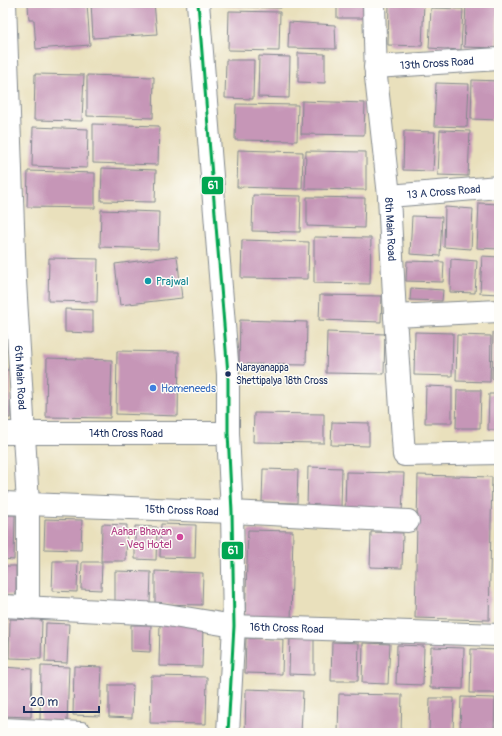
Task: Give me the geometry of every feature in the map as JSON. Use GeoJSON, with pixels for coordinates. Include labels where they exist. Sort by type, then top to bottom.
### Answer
{"type":"FeatureCollection","features":[{"type":"Feature","properties":{"kind":"street","name":"6th Main Road"},"geometry":{"type":"LineString","coordinates":[[5,3],[6,136],[13,433],[28,504],[28,608]]}},
{"type":"Feature","properties":{"kind":"street"},"geometry":{"type":"LineString","coordinates":[[198,3],[228,374],[228,433],[232,512],[234,626],[228,733]]}},
{"type":"Feature","properties":{"kind":"street","name":"8th Main Road"},"geometry":{"type":"LineString","coordinates":[[374,3],[375,67],[389,196],[404,456],[499,453]]}},
{"type":"Feature","properties":{"kind":"street","name":"13th Cross Road"},"geometry":{"type":"LineString","coordinates":[[375,67],[499,59]]}},
{"type":"Feature","properties":{"kind":"street","name":"13 A Cross Road"},"geometry":{"type":"LineString","coordinates":[[389,196],[499,187]]}},
{"type":"Feature","properties":{"kind":"street"},"geometry":{"type":"LineString","coordinates":[[395,316],[499,311]]}},
{"type":"Feature","properties":{"kind":"street","name":"14th Cross Road"},"geometry":{"type":"LineString","coordinates":[[13,433],[228,433]]}},
{"type":"Feature","properties":{"kind":"street","name":"15th Cross Road"},"geometry":{"type":"LineString","coordinates":[[3,503],[408,521]]}},
{"type":"Feature","properties":{"kind":"street","name":"16th Cross Road"},"geometry":{"type":"LineString","coordinates":[[3,606],[162,614],[234,626],[499,635]]}},
{"type":"Feature","properties":{"kind":"street"},"geometry":{"type":"LineString","coordinates":[[3,729],[81,733]]}},
{"type":"Feature","properties":{"kind":"building"},"geometry":{"type":"Polygon","coordinates":[[[87,3],[90,45],[36,49],[34,20],[29,20],[28,4],[87,3]]]}},
{"type":"Feature","properties":{"kind":"building"},"geometry":{"type":"Polygon","coordinates":[[[91,3],[154,3],[157,34],[93,38],[91,3]]]}},
{"type":"Feature","properties":{"kind":"building"},"geometry":{"type":"Polygon","coordinates":[[[224,3],[281,3],[281,8],[224,6],[224,3]]]}},
{"type":"Feature","properties":{"kind":"building"},"geometry":{"type":"Polygon","coordinates":[[[337,3],[369,3],[369,18],[337,18],[337,3]]]}},
{"type":"Feature","properties":{"kind":"building"},"geometry":{"type":"Polygon","coordinates":[[[389,3],[424,3],[422,46],[388,45],[389,3]]]}},
{"type":"Feature","properties":{"kind":"building"},"geometry":{"type":"Polygon","coordinates":[[[466,3],[498,3],[496,48],[464,47],[466,3]]]}},
{"type":"Feature","properties":{"kind":"building"},"geometry":{"type":"Polygon","coordinates":[[[431,8],[463,9],[461,50],[429,48],[431,8]]]}},
{"type":"Feature","properties":{"kind":"building"},"geometry":{"type":"Polygon","coordinates":[[[229,11],[280,12],[279,51],[228,50],[229,11]]]}},
{"type":"Feature","properties":{"kind":"building"},"geometry":{"type":"Polygon","coordinates":[[[289,22],[335,25],[336,49],[288,48],[289,22]]]}},
{"type":"Feature","properties":{"kind":"building"},"geometry":{"type":"Polygon","coordinates":[[[298,53],[325,54],[325,83],[298,82],[298,53]]]}},
{"type":"Feature","properties":{"kind":"building"},"geometry":{"type":"Polygon","coordinates":[[[259,56],[290,57],[289,98],[258,97],[259,56]]]}},
{"type":"Feature","properties":{"kind":"building"},"geometry":{"type":"Polygon","coordinates":[[[226,60],[254,60],[253,99],[225,98],[226,60]]]}},
{"type":"Feature","properties":{"kind":"building"},"geometry":{"type":"Polygon","coordinates":[[[35,74],[84,75],[82,121],[34,120],[35,74]]]}},
{"type":"Feature","properties":{"kind":"building"},"geometry":{"type":"Polygon","coordinates":[[[87,75],[154,77],[153,118],[87,116],[87,75]]]}},
{"type":"Feature","properties":{"kind":"building"},"geometry":{"type":"Polygon","coordinates":[[[472,80],[499,81],[499,120],[471,119],[472,80]]]}},
{"type":"Feature","properties":{"kind":"building"},"geometry":{"type":"Polygon","coordinates":[[[436,83],[469,84],[467,127],[434,126],[436,83]]]}},
{"type":"Feature","properties":{"kind":"building"},"geometry":{"type":"Polygon","coordinates":[[[302,101],[365,103],[364,135],[301,134],[302,101]]]}},
{"type":"Feature","properties":{"kind":"building"},"geometry":{"type":"Polygon","coordinates":[[[236,104],[298,105],[297,141],[235,140],[236,104]]]}},
{"type":"Feature","properties":{"kind":"building"},"geometry":{"type":"Polygon","coordinates":[[[93,124],[159,126],[158,165],[93,163],[93,124]]]}},
{"type":"Feature","properties":{"kind":"building"},"geometry":{"type":"Polygon","coordinates":[[[33,127],[88,129],[87,168],[32,166],[33,127]]]}},
{"type":"Feature","properties":{"kind":"building"},"geometry":{"type":"Polygon","coordinates":[[[440,130],[470,131],[468,176],[438,175],[440,130]]]}},
{"type":"Feature","properties":{"kind":"building"},"geometry":{"type":"Polygon","coordinates":[[[404,131],[435,132],[433,171],[403,170],[404,131]]]}},
{"type":"Feature","properties":{"kind":"building"},"geometry":{"type":"Polygon","coordinates":[[[238,150],[303,152],[302,189],[237,187],[238,150]]]}},
{"type":"Feature","properties":{"kind":"building"},"geometry":{"type":"Polygon","coordinates":[[[306,151],[366,152],[366,190],[305,189],[306,151]]]}},
{"type":"Feature","properties":{"kind":"building"},"geometry":{"type":"Polygon","coordinates":[[[102,168],[156,170],[155,202],[101,201],[102,168]]]}},
{"type":"Feature","properties":{"kind":"building"},"geometry":{"type":"Polygon","coordinates":[[[28,171],[95,173],[95,208],[27,207],[28,171]]]}},
{"type":"Feature","properties":{"kind":"building"},"geometry":{"type":"Polygon","coordinates":[[[253,195],[301,196],[300,232],[252,231],[253,195]]]}},
{"type":"Feature","properties":{"kind":"building"},"geometry":{"type":"Polygon","coordinates":[[[307,197],[365,198],[364,228],[307,226],[307,197]]]}},
{"type":"Feature","properties":{"kind":"building"},"geometry":{"type":"Polygon","coordinates":[[[479,203],[499,204],[499,249],[477,248],[479,203]]]}},
{"type":"Feature","properties":{"kind":"building"},"geometry":{"type":"Polygon","coordinates":[[[445,207],[473,209],[471,249],[444,247],[445,207]]]}},
{"type":"Feature","properties":{"kind":"building"},"geometry":{"type":"Polygon","coordinates":[[[101,210],[159,212],[158,249],[100,247],[101,210]]]}},
{"type":"Feature","properties":{"kind":"building"},"geometry":{"type":"Polygon","coordinates":[[[412,216],[442,217],[440,256],[410,254],[412,216]]]}},
{"type":"Feature","properties":{"kind":"building"},"geometry":{"type":"Polygon","coordinates":[[[314,237],[371,238],[370,284],[314,283],[314,237]]]}},
{"type":"Feature","properties":{"kind":"building"},"geometry":{"type":"Polygon","coordinates":[[[242,240],[309,242],[308,279],[241,278],[242,240]]]}},
{"type":"Feature","properties":{"kind":"building","name":"Prajwal"},"geometry":{"type":"Polygon","coordinates":[[[177,256],[182,298],[120,305],[115,264],[177,256]]]}},
{"type":"Feature","properties":{"kind":"building"},"geometry":{"type":"Polygon","coordinates":[[[482,256],[499,257],[499,294],[480,293],[482,256]]]}},
{"type":"Feature","properties":{"kind":"building"},"geometry":{"type":"Polygon","coordinates":[[[49,258],[98,259],[97,302],[48,301],[49,258]]]}},
{"type":"Feature","properties":{"kind":"building"},"geometry":{"type":"Polygon","coordinates":[[[451,259],[477,261],[475,293],[450,292],[451,259]]]}},
{"type":"Feature","properties":{"kind":"building"},"geometry":{"type":"Polygon","coordinates":[[[407,261],[444,262],[443,282],[406,281],[407,261]]]}},
{"type":"Feature","properties":{"kind":"building"},"geometry":{"type":"Polygon","coordinates":[[[411,288],[443,290],[442,301],[410,300],[411,288]]]}},
{"type":"Feature","properties":{"kind":"building"},"geometry":{"type":"Polygon","coordinates":[[[320,295],[382,296],[381,322],[319,320],[320,295]]]}},
{"type":"Feature","properties":{"kind":"building"},"geometry":{"type":"Polygon","coordinates":[[[3,299],[5,299],[4,329],[3,329],[3,299]]]}},
{"type":"Feature","properties":{"kind":"building"},"geometry":{"type":"Polygon","coordinates":[[[65,309],[93,310],[93,333],[65,332],[65,309]]]}},
{"type":"Feature","properties":{"kind":"building"},"geometry":{"type":"Polygon","coordinates":[[[240,320],[307,322],[306,365],[239,364],[240,320]]]}},
{"type":"Feature","properties":{"kind":"building"},"geometry":{"type":"Polygon","coordinates":[[[327,332],[385,334],[384,374],[326,373],[327,332]]]}},
{"type":"Feature","properties":{"kind":"building"},"geometry":{"type":"Polygon","coordinates":[[[415,332],[453,333],[452,376],[414,375],[415,332]]]}},
{"type":"Feature","properties":{"kind":"building"},"geometry":{"type":"Polygon","coordinates":[[[493,332],[499,333],[499,379],[492,379],[493,332]]]}},
{"type":"Feature","properties":{"kind":"building"},"geometry":{"type":"Polygon","coordinates":[[[457,335],[491,336],[490,382],[456,381],[457,335]]]}},
{"type":"Feature","properties":{"kind":"building"},"geometry":{"type":"Polygon","coordinates":[[[117,351],[179,352],[178,416],[116,414],[117,351]]]}},
{"type":"Feature","properties":{"kind":"building"},"geometry":{"type":"Polygon","coordinates":[[[47,358],[112,360],[110,418],[46,417],[47,358]]]}},
{"type":"Feature","properties":{"kind":"building"},"geometry":{"type":"Polygon","coordinates":[[[3,370],[11,370],[10,418],[3,418],[3,370]]]}},
{"type":"Feature","properties":{"kind":"building"},"geometry":{"type":"Polygon","coordinates":[[[426,386],[452,387],[452,423],[425,423],[426,386]]]}},
{"type":"Feature","properties":{"kind":"building"},"geometry":{"type":"Polygon","coordinates":[[[457,390],[481,390],[480,428],[456,428],[457,390]]]}},
{"type":"Feature","properties":{"kind":"building"},"geometry":{"type":"Polygon","coordinates":[[[489,394],[499,394],[499,430],[488,430],[489,394]]]}},
{"type":"Feature","properties":{"kind":"building"},"geometry":{"type":"Polygon","coordinates":[[[254,413],[324,414],[324,443],[253,442],[254,413]]]}},
{"type":"Feature","properties":{"kind":"building"},"geometry":{"type":"Polygon","coordinates":[[[332,422],[369,423],[369,446],[331,445],[332,422]]]}},
{"type":"Feature","properties":{"kind":"building"},"geometry":{"type":"Polygon","coordinates":[[[308,467],[342,468],[341,508],[307,507],[308,467]]]}},
{"type":"Feature","properties":{"kind":"building"},"geometry":{"type":"Polygon","coordinates":[[[263,469],[298,470],[297,503],[262,502],[263,469]]]}},
{"type":"Feature","properties":{"kind":"building"},"geometry":{"type":"Polygon","coordinates":[[[346,472],[404,473],[402,512],[345,511],[346,472]]]}},
{"type":"Feature","properties":{"kind":"building"},"geometry":{"type":"Polygon","coordinates":[[[418,475],[492,477],[489,620],[415,618],[418,475]]]}},
{"type":"Feature","properties":{"kind":"building"},"geometry":{"type":"Polygon","coordinates":[[[3,515],[15,515],[14,560],[3,559],[3,515]]]}},
{"type":"Feature","properties":{"kind":"building"},"geometry":{"type":"Polygon","coordinates":[[[45,519],[82,520],[81,550],[44,549],[45,519]]]}},
{"type":"Feature","properties":{"kind":"building"},"geometry":{"type":"Polygon","coordinates":[[[102,524],[127,525],[126,561],[101,561],[102,524]]]}},
{"type":"Feature","properties":{"kind":"building"},"geometry":{"type":"Polygon","coordinates":[[[161,524],[196,525],[195,558],[160,557],[161,524]]]}},
{"type":"Feature","properties":{"kind":"building"},"geometry":{"type":"Polygon","coordinates":[[[135,526],[157,527],[156,560],[135,559],[135,526]]]}},
{"type":"Feature","properties":{"kind":"building"},"geometry":{"type":"Polygon","coordinates":[[[248,530],[293,531],[291,623],[245,622],[248,530]]]}},
{"type":"Feature","properties":{"kind":"building"},"geometry":{"type":"Polygon","coordinates":[[[371,532],[403,533],[402,568],[370,567],[371,532]]]}},
{"type":"Feature","properties":{"kind":"building"},"geometry":{"type":"Polygon","coordinates":[[[53,561],[78,561],[77,592],[52,591],[53,561]]]}},
{"type":"Feature","properties":{"kind":"building"},"geometry":{"type":"Polygon","coordinates":[[[82,562],[102,562],[101,590],[81,589],[82,562]]]}},
{"type":"Feature","properties":{"kind":"building"},"geometry":{"type":"Polygon","coordinates":[[[3,566],[16,566],[16,595],[3,595],[3,566]]]}},
{"type":"Feature","properties":{"kind":"building"},"geometry":{"type":"Polygon","coordinates":[[[115,571],[151,572],[150,603],[115,603],[115,571]]]}},
{"type":"Feature","properties":{"kind":"building"},"geometry":{"type":"Polygon","coordinates":[[[155,571],[203,573],[202,605],[155,604],[155,571]]]}},
{"type":"Feature","properties":{"kind":"building"},"geometry":{"type":"Polygon","coordinates":[[[10,619],[42,620],[41,659],[9,658],[10,619]]]}},
{"type":"Feature","properties":{"kind":"building"},"geometry":{"type":"Polygon","coordinates":[[[46,623],[69,624],[67,663],[45,662],[46,623]]]}},
{"type":"Feature","properties":{"kind":"building"},"geometry":{"type":"Polygon","coordinates":[[[160,623],[203,625],[202,667],[159,666],[160,623]]]}},
{"type":"Feature","properties":{"kind":"building"},"geometry":{"type":"Polygon","coordinates":[[[131,625],[151,625],[150,652],[131,651],[131,625]]]}},
{"type":"Feature","properties":{"kind":"building"},"geometry":{"type":"Polygon","coordinates":[[[290,635],[314,635],[314,675],[289,674],[290,635]]]}},
{"type":"Feature","properties":{"kind":"building"},"geometry":{"type":"Polygon","coordinates":[[[246,638],[283,639],[282,674],[245,673],[246,638]]]}},
{"type":"Feature","properties":{"kind":"building"},"geometry":{"type":"Polygon","coordinates":[[[332,642],[359,643],[358,681],[331,681],[332,642]]]}},
{"type":"Feature","properties":{"kind":"building"},"geometry":{"type":"Polygon","coordinates":[[[363,643],[390,644],[388,684],[362,683],[363,643]]]}},
{"type":"Feature","properties":{"kind":"building"},"geometry":{"type":"Polygon","coordinates":[[[397,645],[424,646],[423,685],[396,684],[397,645]]]}},
{"type":"Feature","properties":{"kind":"building"},"geometry":{"type":"Polygon","coordinates":[[[431,647],[464,648],[463,689],[430,688],[431,647]]]}},
{"type":"Feature","properties":{"kind":"building"},"geometry":{"type":"Polygon","coordinates":[[[471,649],[499,650],[499,693],[470,693],[471,649]]]}},
{"type":"Feature","properties":{"kind":"building"},"geometry":{"type":"Polygon","coordinates":[[[41,666],[69,667],[67,722],[40,721],[41,666]]]}},
{"type":"Feature","properties":{"kind":"building"},"geometry":{"type":"Polygon","coordinates":[[[74,666],[102,667],[100,716],[73,715],[74,666]]]}},
{"type":"Feature","properties":{"kind":"building"},"geometry":{"type":"Polygon","coordinates":[[[3,667],[32,669],[31,717],[3,716],[3,667]]]}},
{"type":"Feature","properties":{"kind":"building"},"geometry":{"type":"Polygon","coordinates":[[[151,676],[207,677],[206,724],[150,723],[151,676]]]}},
{"type":"Feature","properties":{"kind":"building"},"geometry":{"type":"Polygon","coordinates":[[[109,685],[133,685],[132,718],[109,717],[109,685]]]}},
{"type":"Feature","properties":{"kind":"building"},"geometry":{"type":"Polygon","coordinates":[[[246,689],[303,691],[301,733],[245,733],[246,689]]]}},
{"type":"Feature","properties":{"kind":"building"},"geometry":{"type":"Polygon","coordinates":[[[339,694],[402,695],[401,733],[338,733],[339,694]]]}},
{"type":"Feature","properties":{"kind":"building"},"geometry":{"type":"Polygon","coordinates":[[[461,697],[495,698],[494,733],[460,733],[461,697]]]}},
{"type":"Feature","properties":{"kind":"building"},"geometry":{"type":"Polygon","coordinates":[[[430,698],[454,698],[453,733],[429,733],[430,698]]]}},
{"type":"Feature","properties":{"kind":"transit line","name":"61"},"geometry":{"type":"LineString","coordinates":[[198,3],[228,374],[228,433],[232,512],[234,626],[228,733]]}},
{"type":"Feature","properties":{"kind":"place","name":"Prajwal"},"geometry":{"type":"Point","coordinates":[148,281]}},
{"type":"Feature","properties":{"kind":"place","name":"Narayanappa Shettipalya 18th Cross"},"geometry":{"type":"Point","coordinates":[228,374]}},
{"type":"Feature","properties":{"kind":"place","name":"Homeneeds"},"geometry":{"type":"Point","coordinates":[153,388]}},
{"type":"Feature","properties":{"kind":"place","name":"Aahar Bhavan - Veg Hotel"},"geometry":{"type":"Point","coordinates":[180,537]}}]}
